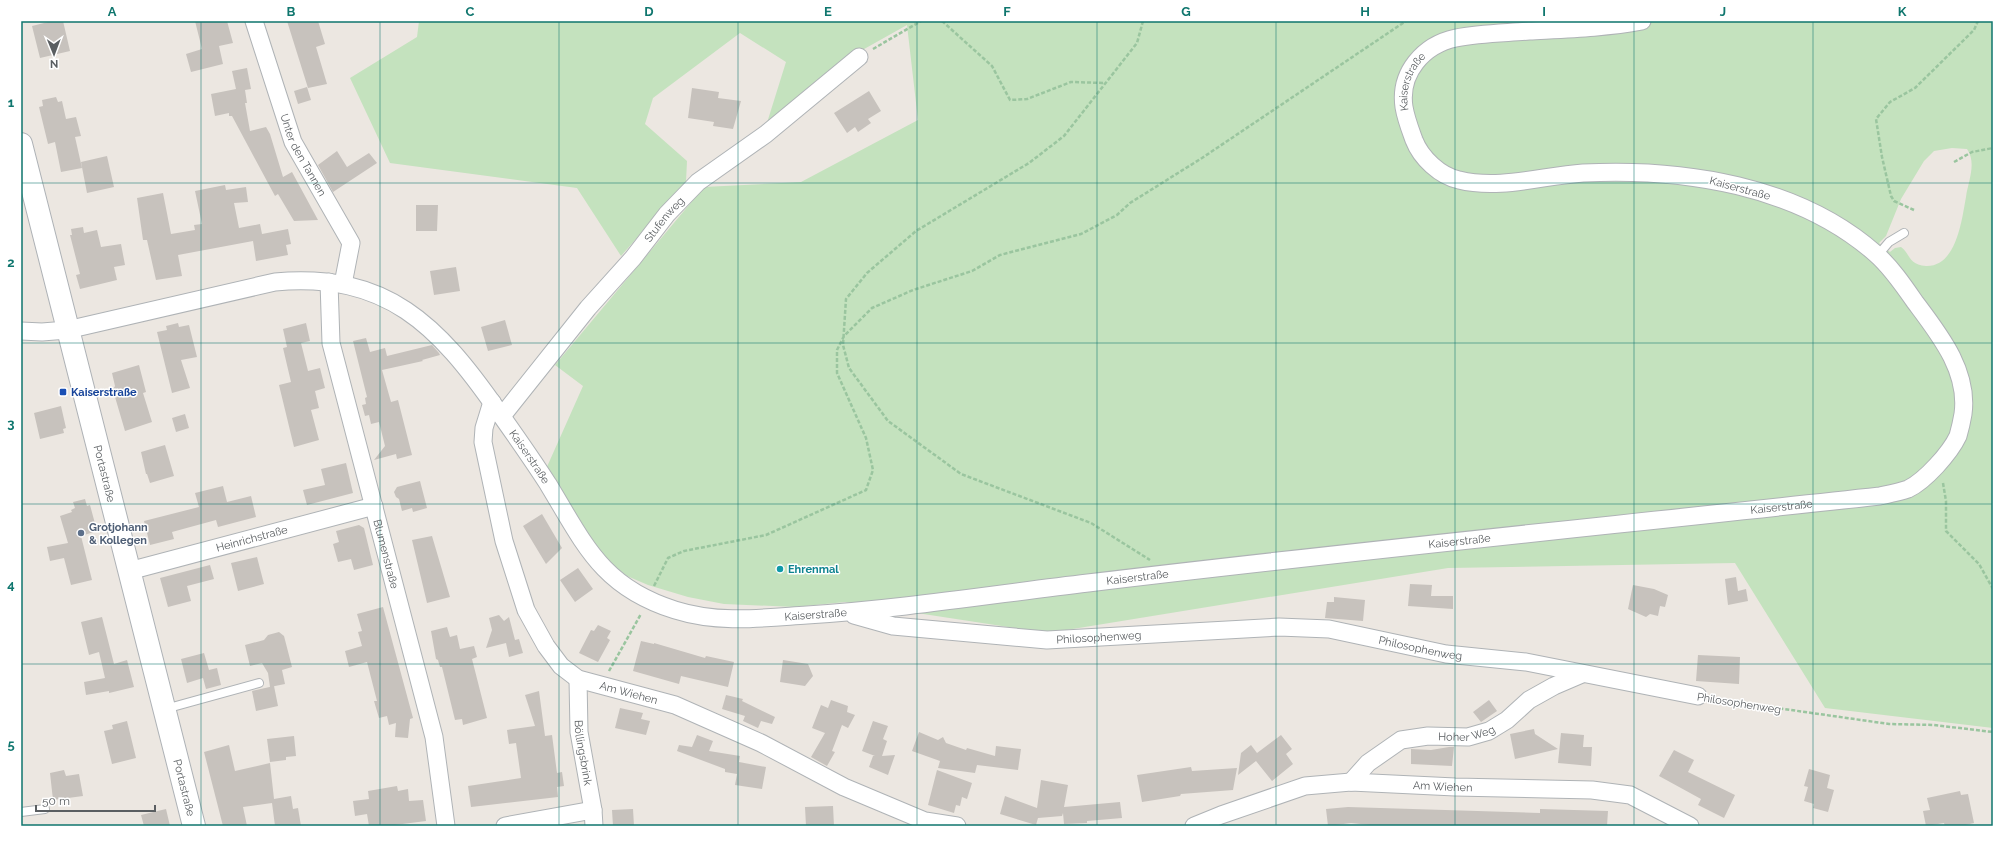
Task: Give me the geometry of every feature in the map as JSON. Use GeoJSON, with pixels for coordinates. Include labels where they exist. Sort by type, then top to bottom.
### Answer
{"type":"FeatureCollection","features":[{"type":"Feature","properties":{"kind":"main road","name":"Portastraße"},"geometry":{"type":"LineString","coordinates":[[21,144],[194,826]]}},
{"type":"Feature","properties":{"kind":"street","name":"Unter den Tannen"},"geometry":{"type":"LineString","coordinates":[[254,21],[293,142],[351,244],[336,283]]}},
{"type":"Feature","properties":{"kind":"street","name":"Kaiserstraße"},"geometry":{"type":"LineString","coordinates":[[21,330],[42,332],[67,330],[256,285],[296,280],[336,283],[381,296],[397,303],[417,316],[456,355],[492,402],[540,471],[590,553],[626,588],[648,601],[681,612],[716,618],[756,620],[846,612],[1168,574],[1880,496],[1907,489],[1921,481],[1948,450],[1958,435],[1963,411],[1962,385],[1954,358],[1939,334],[1878,255],[1847,232],[1824,218],[1796,205],[1744,187],[1690,176],[1635,172],[1580,174],[1495,183],[1476,183],[1456,180],[1439,171],[1426,160],[1416,145],[1407,121],[1404,104],[1405,88],[1408,72],[1418,58],[1432,47],[1453,38],[1477,34],[1597,27],[1642,21]]}},
{"type":"Feature","properties":{"kind":"street","name":"Stufenweg"},"geometry":{"type":"LineString","coordinates":[[502,416],[588,308],[633,258],[667,214],[698,182],[766,134],[859,57]]}},
{"type":"Feature","properties":{"kind":"street","name":"Blumenstraße"},"geometry":{"type":"LineString","coordinates":[[336,283],[331,343],[434,737],[446,826]]}},
{"type":"Feature","properties":{"kind":"street","name":"Am Wiehen"},"geometry":{"type":"LineString","coordinates":[[492,402],[484,428],[483,442],[504,542],[530,616],[550,651],[561,666],[578,679],[675,705],[761,743],[844,787],[925,820],[957,826]]}},
{"type":"Feature","properties":{"kind":"street","name":"Heinrichstraße"},"geometry":{"type":"LineString","coordinates":[[129,570],[374,506]]}},
{"type":"Feature","properties":{"kind":"street","name":"Philosophenweg"},"geometry":{"type":"LineString","coordinates":[[846,612],[893,626],[1047,640],[1279,627],[1329,629],[1446,654],[1526,662],[1698,696]]}},
{"type":"Feature","properties":{"kind":"street","name":"Hoher Weg"},"geometry":{"type":"LineString","coordinates":[[1351,782],[1368,763],[1401,740],[1428,736],[1468,737],[1489,731],[1507,720],[1529,700],[1554,686],[1582,674]]}},
{"type":"Feature","properties":{"kind":"street","name":"Böllingsbrink"},"geometry":{"type":"LineString","coordinates":[[578,679],[579,732],[593,818]]}},
{"type":"Feature","properties":{"kind":"street","name":"Am Wiehen"},"geometry":{"type":"LineString","coordinates":[[1194,826],[1221,814],[1305,786],[1351,782],[1455,787],[1592,790],[1630,795],[1690,826]]}},
{"type":"Feature","properties":{"kind":"street"},"geometry":{"type":"LineString","coordinates":[[505,826],[593,818]]}},
{"type":"Feature","properties":{"kind":"lane"},"geometry":{"type":"LineString","coordinates":[[1878,255],[1889,242],[1904,233]]}},
{"type":"Feature","properties":{"kind":"lane"},"geometry":{"type":"LineString","coordinates":[[164,709],[259,683]]}},
{"type":"Feature","properties":{"kind":"lane"},"geometry":{"type":"LineString","coordinates":[[21,812],[45,809]]}},
{"type":"Feature","properties":{"kind":"path"},"geometry":{"type":"LineString","coordinates":[[859,57],[921,21]]}},
{"type":"Feature","properties":{"kind":"path"},"geometry":{"type":"LineString","coordinates":[[942,21],[992,66],[1010,100],[1027,99],[1071,82],[1105,83]]}},
{"type":"Feature","properties":{"kind":"path"},"geometry":{"type":"LineString","coordinates":[[1143,21],[1137,43],[1064,136],[1029,163],[916,232],[867,273],[846,299],[843,345],[849,368],[888,422],[961,474],[1091,523],[1143,554],[1168,574]]}},
{"type":"Feature","properties":{"kind":"path"},"geometry":{"type":"LineString","coordinates":[[601,685],[648,601],[668,558],[684,551],[766,534],[866,490],[873,470],[866,438],[836,373],[837,350],[844,336],[872,308],[906,293],[972,271],[1000,255],[1082,234],[1117,215],[1130,203],[1202,158],[1406,21]]}},
{"type":"Feature","properties":{"kind":"path"},"geometry":{"type":"LineString","coordinates":[[1914,210],[1894,201],[1891,196],[1882,157],[1876,119],[1890,102],[1915,88],[1974,30],[1978,21]]}},
{"type":"Feature","properties":{"kind":"path"},"geometry":{"type":"LineString","coordinates":[[1954,162],[1972,152],[1993,148]]}},
{"type":"Feature","properties":{"kind":"path"},"geometry":{"type":"LineString","coordinates":[[1934,467],[1943,482],[1946,501],[1946,531],[1979,564],[1993,589]]}},
{"type":"Feature","properties":{"kind":"path","name":"Philosophenweg"},"geometry":{"type":"LineString","coordinates":[[1698,696],[1882,723],[1934,725],[1993,732]]}},
{"type":"Feature","properties":{"kind":"green space"},"geometry":{"type":"Polygon","coordinates":[[[419,21],[1993,21],[1993,728],[1825,708],[1735,563],[1448,568],[1048,633],[845,602],[795,607],[724,604],[688,597],[648,585],[627,576],[611,564],[598,549],[546,469],[583,386],[555,365],[704,187],[801,182],[918,120],[907,25],[857,53],[766,126],[786,62],[740,33],[653,98],[645,124],[687,161],[686,182],[621,256],[577,188],[390,163],[350,78],[417,37],[419,21]],[[1952,148],[1934,151],[1924,161],[1901,199],[1886,236],[1879,243],[1890,252],[1895,248],[1901,247],[1913,261],[1920,265],[1926,266],[1936,264],[1945,259],[1956,240],[1960,228],[1971,173],[1972,166],[1970,154],[1967,149],[1952,148]]]}},
{"type":"Feature","properties":{"kind":"building"},"geometry":{"type":"Polygon","coordinates":[[[52,21],[63,21],[70,51],[40,58],[32,26],[52,21]]]}},
{"type":"Feature","properties":{"kind":"building"},"geometry":{"type":"Polygon","coordinates":[[[195,21],[227,21],[233,43],[219,46],[223,64],[191,72],[186,54],[202,49],[195,21]]]}},
{"type":"Feature","properties":{"kind":"building"},"geometry":{"type":"Polygon","coordinates":[[[287,21],[318,21],[325,44],[316,47],[327,84],[308,88],[287,21]]]}},
{"type":"Feature","properties":{"kind":"building"},"geometry":{"type":"Polygon","coordinates":[[[247,68],[251,89],[245,90],[247,103],[245,103],[250,131],[266,127],[270,134],[283,177],[292,172],[318,220],[294,221],[278,194],[275,196],[232,116],[229,116],[229,113],[215,116],[211,94],[236,89],[232,71],[247,68]]]}},
{"type":"Feature","properties":{"kind":"building"},"geometry":{"type":"Polygon","coordinates":[[[307,87],[311,100],[298,104],[294,91],[307,87]]]}},
{"type":"Feature","properties":{"kind":"building"},"geometry":{"type":"Polygon","coordinates":[[[692,88],[719,92],[718,98],[741,101],[733,129],[713,126],[714,122],[688,118],[692,88]]]}},
{"type":"Feature","properties":{"kind":"building"},"geometry":{"type":"Polygon","coordinates":[[[869,91],[881,111],[868,119],[871,123],[858,132],[855,127],[847,133],[834,113],[869,91]]]}},
{"type":"Feature","properties":{"kind":"building"},"geometry":{"type":"Polygon","coordinates":[[[56,97],[58,102],[62,101],[66,119],[76,117],[81,136],[75,137],[82,168],[61,172],[55,142],[48,144],[39,107],[43,106],[42,100],[56,97]]]}},
{"type":"Feature","properties":{"kind":"building"},"geometry":{"type":"Polygon","coordinates":[[[337,151],[347,167],[369,153],[377,163],[333,192],[318,165],[337,151]]]}},
{"type":"Feature","properties":{"kind":"building"},"geometry":{"type":"Polygon","coordinates":[[[107,156],[114,187],[87,193],[81,162],[107,156]]]}},
{"type":"Feature","properties":{"kind":"building"},"geometry":{"type":"Polygon","coordinates":[[[225,185],[226,190],[246,187],[248,202],[234,203],[239,228],[260,224],[262,234],[288,229],[291,244],[286,245],[288,255],[256,261],[253,241],[178,255],[182,276],[156,280],[147,240],[143,240],[137,198],[163,193],[171,234],[195,230],[194,225],[202,224],[195,191],[225,185]]]}},
{"type":"Feature","properties":{"kind":"building"},"geometry":{"type":"Polygon","coordinates":[[[416,205],[438,205],[437,231],[416,231],[416,205]]]}},
{"type":"Feature","properties":{"kind":"building"},"geometry":{"type":"Polygon","coordinates":[[[83,227],[84,233],[97,230],[101,247],[121,244],[125,265],[114,267],[117,280],[80,289],[76,275],[80,274],[70,235],[72,235],[71,229],[83,227]]]}},
{"type":"Feature","properties":{"kind":"building"},"geometry":{"type":"Polygon","coordinates":[[[456,267],[460,291],[434,295],[430,271],[456,267]]]}},
{"type":"Feature","properties":{"kind":"building"},"geometry":{"type":"Polygon","coordinates":[[[505,320],[512,345],[488,351],[481,327],[505,320]]]}},
{"type":"Feature","properties":{"kind":"building"},"geometry":{"type":"Polygon","coordinates":[[[178,323],[179,327],[189,325],[197,357],[181,360],[190,388],[172,393],[157,332],[167,330],[166,326],[178,323]]]}},
{"type":"Feature","properties":{"kind":"building"},"geometry":{"type":"Polygon","coordinates":[[[306,323],[310,341],[301,343],[308,371],[320,368],[325,388],[315,391],[319,408],[311,410],[319,440],[294,447],[279,385],[291,382],[283,348],[287,347],[283,329],[306,323]]]}},
{"type":"Feature","properties":{"kind":"building"},"geometry":{"type":"Polygon","coordinates":[[[366,338],[370,352],[385,348],[387,356],[432,345],[440,355],[422,360],[423,361],[382,370],[391,402],[398,400],[412,455],[397,459],[396,454],[374,460],[385,446],[379,422],[371,424],[369,415],[365,416],[362,405],[366,404],[365,398],[367,397],[353,341],[366,338]]]}},
{"type":"Feature","properties":{"kind":"building"},"geometry":{"type":"Polygon","coordinates":[[[139,365],[146,392],[143,393],[152,422],[125,431],[115,397],[110,395],[115,386],[112,373],[139,365]]]}},
{"type":"Feature","properties":{"kind":"building"},"geometry":{"type":"Polygon","coordinates":[[[61,406],[66,428],[63,429],[64,433],[40,439],[34,413],[61,406]]]}},
{"type":"Feature","properties":{"kind":"building"},"geometry":{"type":"Polygon","coordinates":[[[185,414],[189,428],[176,432],[172,418],[185,414]]]}},
{"type":"Feature","properties":{"kind":"building"},"geometry":{"type":"Polygon","coordinates":[[[165,445],[174,476],[150,483],[146,474],[141,452],[165,445]]]}},
{"type":"Feature","properties":{"kind":"building"},"geometry":{"type":"Polygon","coordinates":[[[346,463],[353,493],[307,505],[303,490],[325,485],[321,469],[346,463]]]}},
{"type":"Feature","properties":{"kind":"building"},"geometry":{"type":"Polygon","coordinates":[[[420,481],[427,508],[413,512],[412,508],[402,511],[399,499],[396,497],[394,492],[397,487],[420,481]]]}},
{"type":"Feature","properties":{"kind":"building"},"geometry":{"type":"Polygon","coordinates":[[[223,486],[227,502],[251,496],[256,517],[218,527],[216,520],[172,532],[174,539],[150,545],[144,521],[199,507],[195,493],[223,486]]]}},
{"type":"Feature","properties":{"kind":"building"},"geometry":{"type":"Polygon","coordinates":[[[85,499],[87,506],[90,505],[97,531],[81,536],[92,580],[71,585],[64,558],[50,561],[47,547],[68,543],[60,516],[72,512],[71,510],[75,508],[73,502],[85,499]]]}},
{"type":"Feature","properties":{"kind":"building"},"geometry":{"type":"Polygon","coordinates":[[[542,514],[562,548],[546,564],[523,526],[542,514]]]}},
{"type":"Feature","properties":{"kind":"building"},"geometry":{"type":"Polygon","coordinates":[[[359,525],[364,528],[373,565],[354,570],[351,559],[338,562],[333,544],[339,542],[336,531],[359,525]]]}},
{"type":"Feature","properties":{"kind":"building"},"geometry":{"type":"Polygon","coordinates":[[[432,536],[450,597],[427,603],[412,540],[432,536]]]}},
{"type":"Feature","properties":{"kind":"building"},"geometry":{"type":"Polygon","coordinates":[[[257,557],[264,584],[238,591],[231,563],[257,557]]]}},
{"type":"Feature","properties":{"kind":"building"},"geometry":{"type":"Polygon","coordinates":[[[210,565],[214,579],[187,586],[191,601],[168,607],[160,578],[210,565]]]}},
{"type":"Feature","properties":{"kind":"building"},"geometry":{"type":"Polygon","coordinates":[[[578,568],[593,589],[575,602],[560,580],[578,568]]]}},
{"type":"Feature","properties":{"kind":"building"},"geometry":{"type":"Polygon","coordinates":[[[1736,577],[1738,591],[1746,589],[1748,601],[1728,605],[1725,579],[1736,577]]]}},
{"type":"Feature","properties":{"kind":"building"},"geometry":{"type":"Polygon","coordinates":[[[1410,584],[1432,585],[1431,596],[1453,596],[1453,609],[1408,606],[1410,584]]]}},
{"type":"Feature","properties":{"kind":"building"},"geometry":{"type":"Polygon","coordinates":[[[1633,585],[1654,589],[1668,595],[1665,607],[1660,606],[1658,616],[1650,614],[1646,617],[1628,609],[1633,585]]]}},
{"type":"Feature","properties":{"kind":"building"},"geometry":{"type":"Polygon","coordinates":[[[1334,597],[1365,600],[1363,621],[1325,618],[1327,602],[1334,602],[1334,597]]]}},
{"type":"Feature","properties":{"kind":"building"},"geometry":{"type":"Polygon","coordinates":[[[383,607],[413,718],[410,719],[408,738],[395,737],[396,723],[389,725],[387,716],[379,718],[374,701],[377,701],[367,662],[349,667],[345,651],[362,646],[358,632],[362,631],[357,614],[383,607]]]}},
{"type":"Feature","properties":{"kind":"building"},"geometry":{"type":"Polygon","coordinates":[[[499,615],[504,621],[509,617],[515,640],[519,639],[523,653],[509,657],[506,643],[486,648],[492,630],[489,618],[499,615]]]}},
{"type":"Feature","properties":{"kind":"building"},"geometry":{"type":"Polygon","coordinates":[[[102,617],[114,664],[127,660],[134,687],[109,693],[109,691],[86,695],[84,682],[105,678],[99,652],[89,655],[81,622],[102,617]]]}},
{"type":"Feature","properties":{"kind":"building"},"geometry":{"type":"Polygon","coordinates":[[[598,625],[611,631],[607,638],[610,640],[598,662],[579,653],[591,630],[594,631],[598,625]]]}},
{"type":"Feature","properties":{"kind":"building"},"geometry":{"type":"Polygon","coordinates":[[[447,627],[450,637],[457,635],[460,649],[474,646],[477,657],[472,659],[487,718],[463,725],[462,719],[455,720],[442,667],[440,667],[438,660],[436,659],[431,631],[447,627]]]}},
{"type":"Feature","properties":{"kind":"building"},"geometry":{"type":"Polygon","coordinates":[[[279,632],[284,636],[292,667],[282,670],[285,684],[270,687],[268,673],[262,663],[250,666],[245,645],[264,640],[268,635],[279,632]]]}},
{"type":"Feature","properties":{"kind":"building"},"geometry":{"type":"Polygon","coordinates":[[[641,641],[654,643],[705,658],[706,656],[734,662],[728,687],[681,676],[679,684],[633,671],[641,641]]]}},
{"type":"Feature","properties":{"kind":"building"},"geometry":{"type":"Polygon","coordinates":[[[204,653],[209,670],[217,668],[221,685],[206,689],[203,678],[187,683],[181,659],[204,653]]]}},
{"type":"Feature","properties":{"kind":"building"},"geometry":{"type":"Polygon","coordinates":[[[1698,655],[1740,657],[1739,684],[1696,681],[1698,655]]]}},
{"type":"Feature","properties":{"kind":"building"},"geometry":{"type":"Polygon","coordinates":[[[783,660],[808,664],[813,676],[805,686],[780,682],[783,660]]]}},
{"type":"Feature","properties":{"kind":"building"},"geometry":{"type":"Polygon","coordinates":[[[274,686],[278,706],[256,711],[252,691],[274,686]]]}},
{"type":"Feature","properties":{"kind":"building"},"geometry":{"type":"Polygon","coordinates":[[[539,691],[545,736],[552,735],[557,773],[562,772],[564,786],[557,787],[558,797],[471,807],[468,786],[521,778],[516,743],[509,744],[507,730],[535,726],[525,695],[539,691]]]}},
{"type":"Feature","properties":{"kind":"building"},"geometry":{"type":"Polygon","coordinates":[[[726,695],[743,699],[742,701],[775,717],[772,724],[761,721],[758,728],[743,721],[745,716],[722,709],[726,695]]]}},
{"type":"Feature","properties":{"kind":"building"},"geometry":{"type":"Polygon","coordinates":[[[831,700],[848,706],[847,712],[855,715],[848,728],[842,725],[832,751],[835,752],[827,766],[811,757],[825,733],[812,728],[821,705],[828,708],[831,700]]]}},
{"type":"Feature","properties":{"kind":"building"},"geometry":{"type":"Polygon","coordinates":[[[1489,700],[1497,711],[1481,722],[1473,712],[1489,700]]]}},
{"type":"Feature","properties":{"kind":"building"},"geometry":{"type":"Polygon","coordinates":[[[620,708],[643,713],[641,719],[650,721],[646,735],[615,728],[620,708]]]}},
{"type":"Feature","properties":{"kind":"building"},"geometry":{"type":"Polygon","coordinates":[[[127,721],[136,758],[112,764],[104,731],[113,729],[112,725],[127,721]]]}},
{"type":"Feature","properties":{"kind":"building"},"geometry":{"type":"Polygon","coordinates":[[[873,721],[888,726],[883,739],[887,741],[882,756],[895,755],[888,775],[869,767],[873,756],[875,756],[862,751],[873,721]]]}},
{"type":"Feature","properties":{"kind":"building"},"geometry":{"type":"Polygon","coordinates":[[[1534,729],[1535,734],[1558,749],[1515,759],[1510,734],[1534,729]]]}},
{"type":"Feature","properties":{"kind":"building"},"geometry":{"type":"Polygon","coordinates":[[[919,732],[938,740],[943,737],[946,743],[966,750],[967,748],[995,756],[996,746],[1021,749],[1018,770],[977,765],[975,773],[938,768],[940,761],[912,751],[919,732]]]}},
{"type":"Feature","properties":{"kind":"building"},"geometry":{"type":"Polygon","coordinates":[[[1561,733],[1584,735],[1583,747],[1592,747],[1591,766],[1558,763],[1561,733]]]}},
{"type":"Feature","properties":{"kind":"building"},"geometry":{"type":"Polygon","coordinates":[[[697,735],[713,741],[709,751],[740,756],[739,762],[766,767],[762,789],[735,785],[737,774],[725,772],[725,769],[677,751],[679,745],[692,747],[697,735]]]}},
{"type":"Feature","properties":{"kind":"building"},"geometry":{"type":"Polygon","coordinates":[[[1281,735],[1292,749],[1286,754],[1293,764],[1272,781],[1256,761],[1238,775],[1241,753],[1251,745],[1257,753],[1281,735]]]}},
{"type":"Feature","properties":{"kind":"building"},"geometry":{"type":"Polygon","coordinates":[[[294,736],[296,756],[286,757],[286,760],[270,762],[267,739],[294,736]]]}},
{"type":"Feature","properties":{"kind":"building"},"geometry":{"type":"Polygon","coordinates":[[[229,745],[235,771],[270,763],[274,799],[291,796],[293,809],[298,808],[301,826],[275,826],[272,803],[243,807],[247,826],[223,826],[204,752],[229,745]]]}},
{"type":"Feature","properties":{"kind":"building"},"geometry":{"type":"Polygon","coordinates":[[[1454,747],[1452,766],[1411,764],[1411,749],[1431,750],[1454,747]]]}},
{"type":"Feature","properties":{"kind":"building"},"geometry":{"type":"Polygon","coordinates":[[[1674,750],[1694,760],[1688,772],[1735,795],[1724,818],[1698,805],[1701,799],[1659,776],[1674,750]]]}},
{"type":"Feature","properties":{"kind":"building"},"geometry":{"type":"Polygon","coordinates":[[[1191,767],[1192,771],[1237,768],[1233,790],[1181,794],[1180,796],[1142,802],[1137,775],[1191,767]]]}},
{"type":"Feature","properties":{"kind":"building"},"geometry":{"type":"Polygon","coordinates":[[[1809,769],[1830,775],[1827,788],[1834,790],[1828,812],[1813,808],[1814,804],[1804,801],[1808,787],[1804,786],[1809,769]]]}},
{"type":"Feature","properties":{"kind":"building"},"geometry":{"type":"Polygon","coordinates":[[[64,770],[66,776],[79,774],[83,796],[53,800],[50,773],[64,770]]]}},
{"type":"Feature","properties":{"kind":"building"},"geometry":{"type":"Polygon","coordinates":[[[937,770],[972,783],[967,799],[962,797],[960,806],[956,805],[954,813],[928,805],[937,770]]]}},
{"type":"Feature","properties":{"kind":"building"},"geometry":{"type":"Polygon","coordinates":[[[1041,780],[1068,785],[1064,807],[1120,802],[1122,818],[1087,821],[1087,823],[1064,824],[1063,813],[1062,816],[1038,818],[1036,825],[1000,814],[1005,796],[1037,808],[1041,780]]]}},
{"type":"Feature","properties":{"kind":"building"},"geometry":{"type":"Polygon","coordinates":[[[397,786],[398,791],[408,789],[409,801],[423,800],[426,821],[387,826],[369,826],[367,814],[355,816],[353,801],[369,799],[368,791],[397,786]]]}},
{"type":"Feature","properties":{"kind":"building"},"geometry":{"type":"Polygon","coordinates":[[[1960,791],[1961,795],[1968,794],[1974,823],[1961,826],[1945,826],[1944,823],[1926,826],[1923,811],[1930,810],[1927,798],[1960,791]]]}},
{"type":"Feature","properties":{"kind":"building"},"geometry":{"type":"Polygon","coordinates":[[[833,806],[834,826],[806,826],[805,807],[833,806]]]}},
{"type":"Feature","properties":{"kind":"building"},"geometry":{"type":"Polygon","coordinates":[[[1348,807],[1540,813],[1540,809],[1608,811],[1607,826],[1380,826],[1351,823],[1328,826],[1326,809],[1348,807]]]}},
{"type":"Feature","properties":{"kind":"building"},"geometry":{"type":"Polygon","coordinates":[[[166,809],[170,826],[144,826],[141,815],[166,809]]]}},
{"type":"Feature","properties":{"kind":"building"},"geometry":{"type":"Polygon","coordinates":[[[633,809],[634,826],[613,826],[612,810],[633,809]]]}},
{"type":"Feature","properties":{"kind":"place","name":"Kaiserstraße"},"geometry":{"type":"Point","coordinates":[63,392]}},
{"type":"Feature","properties":{"kind":"place","name":"Grotjohann & Kollegen"},"geometry":{"type":"Point","coordinates":[81,533]}},
{"type":"Feature","properties":{"kind":"place","name":"Ehrenmal"},"geometry":{"type":"Point","coordinates":[780,569]}}]}
